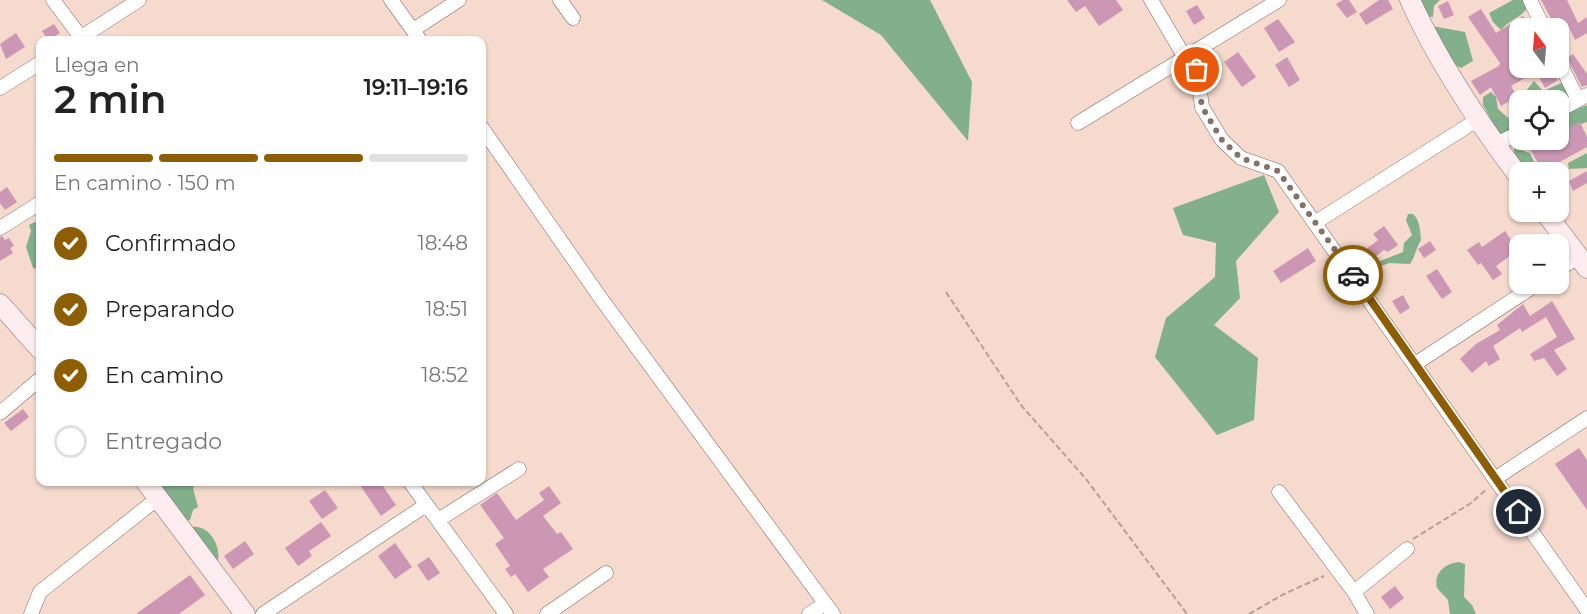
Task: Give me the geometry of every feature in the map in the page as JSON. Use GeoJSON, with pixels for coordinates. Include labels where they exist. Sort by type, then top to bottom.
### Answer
{"type":"FeatureCollection","features":[{"type":"Feature","properties":{"kind":"main road"},"geometry":{"type":"LineString","coordinates":[[1410,0],[1426,34],[1477,120],[1509,163]]}},
{"type":"Feature","properties":{"kind":"main road"},"geometry":{"type":"LineString","coordinates":[[1553,222],[1583,262]]}},
{"type":"Feature","properties":{"kind":"main road"},"geometry":{"type":"LineString","coordinates":[[1,302],[36,344]]}},
{"type":"Feature","properties":{"kind":"main road"},"geometry":{"type":"LineString","coordinates":[[149,486],[244,614]]}},
{"type":"Feature","properties":{"kind":"street"},"geometry":{"type":"LineString","coordinates":[[53,0],[78,36]]}},
{"type":"Feature","properties":{"kind":"street"},"geometry":{"type":"LineString","coordinates":[[87,36],[139,0]]}},
{"type":"Feature","properties":{"kind":"street"},"geometry":{"type":"LineString","coordinates":[[391,0],[416,35],[459,0]]}},
{"type":"Feature","properties":{"kind":"street"},"geometry":{"type":"LineString","coordinates":[[560,0],[573,18]]}},
{"type":"Feature","properties":{"kind":"street"},"geometry":{"type":"LineString","coordinates":[[1151,0],[1184,56],[1197,70],[1202,107],[1222,140],[1241,158],[1278,171],[1496,478],[1583,596],[1587,610]]}},
{"type":"Feature","properties":{"kind":"street"},"geometry":{"type":"LineString","coordinates":[[1078,123],[1184,56],[1279,0]]}},
{"type":"Feature","properties":{"kind":"street"},"geometry":{"type":"LineString","coordinates":[[1530,0],[1539,18]]}},
{"type":"Feature","properties":{"kind":"street"},"geometry":{"type":"LineString","coordinates":[[0,88],[36,66]]}},
{"type":"Feature","properties":{"kind":"street"},"geometry":{"type":"LineString","coordinates":[[1569,77],[1582,98]]}},
{"type":"Feature","properties":{"kind":"street"},"geometry":{"type":"LineString","coordinates":[[1316,222],[1477,120]]}},
{"type":"Feature","properties":{"kind":"street"},"geometry":{"type":"LineString","coordinates":[[486,134],[602,300],[829,609],[809,614]]}},
{"type":"Feature","properties":{"kind":"street"},"geometry":{"type":"LineString","coordinates":[[1495,145],[1509,138]]}},
{"type":"Feature","properties":{"kind":"street"},"geometry":{"type":"LineString","coordinates":[[0,228],[36,206]]}},
{"type":"Feature","properties":{"kind":"street"},"geometry":{"type":"LineString","coordinates":[[1415,364],[1522,294]]}},
{"type":"Feature","properties":{"kind":"street"},"geometry":{"type":"LineString","coordinates":[[0,413],[36,383]]}},
{"type":"Feature","properties":{"kind":"street"},"geometry":{"type":"LineString","coordinates":[[1496,478],[1587,418]]}},
{"type":"Feature","properties":{"kind":"street"},"geometry":{"type":"LineString","coordinates":[[438,520],[519,469]]}},
{"type":"Feature","properties":{"kind":"street"},"geometry":{"type":"LineString","coordinates":[[413,486],[506,614]]}},
{"type":"Feature","properties":{"kind":"street"},"geometry":{"type":"LineString","coordinates":[[1279,492],[1354,592],[1367,614]]}},
{"type":"Feature","properties":{"kind":"street"},"geometry":{"type":"LineString","coordinates":[[31,614],[40,592],[159,498]]}},
{"type":"Feature","properties":{"kind":"street"},"geometry":{"type":"LineString","coordinates":[[263,614],[426,505]]}},
{"type":"Feature","properties":{"kind":"street"},"geometry":{"type":"LineString","coordinates":[[1354,592],[1407,549]]}},
{"type":"Feature","properties":{"kind":"street"},"geometry":{"type":"LineString","coordinates":[[547,614],[606,573]]}},
{"type":"Feature","properties":{"kind":"path"},"geometry":{"type":"LineString","coordinates":[[946,292],[1021,405],[1086,479],[1187,614]]}},
{"type":"Feature","properties":{"kind":"path"},"geometry":{"type":"LineString","coordinates":[[1407,549],[1410,540],[1471,503],[1496,478]]}},
{"type":"Feature","properties":{"kind":"path"},"geometry":{"type":"LineString","coordinates":[[1249,614],[1284,594],[1338,570]]}},
{"type":"Feature","properties":{"kind":"green space"},"geometry":{"type":"Polygon","coordinates":[[[822,0],[930,0],[972,82],[968,141],[881,35],[822,0]]]}},
{"type":"Feature","properties":{"kind":"green space"},"geometry":{"type":"Polygon","coordinates":[[[1415,0],[1440,0],[1434,6],[1433,17],[1424,16],[1415,0]]]}},
{"type":"Feature","properties":{"kind":"green space"},"geometry":{"type":"Polygon","coordinates":[[[1513,0],[1533,0],[1521,15],[1516,18],[1509,18],[1509,23],[1501,30],[1493,22],[1489,13],[1513,0]]]}},
{"type":"Feature","properties":{"kind":"green space"},"geometry":{"type":"Polygon","coordinates":[[[1432,26],[1465,32],[1473,61],[1461,68],[1451,63],[1432,26]]]}},
{"type":"Feature","properties":{"kind":"green space"},"geometry":{"type":"Polygon","coordinates":[[[1534,81],[1542,90],[1527,90],[1534,81]]]}},
{"type":"Feature","properties":{"kind":"green space"},"geometry":{"type":"Polygon","coordinates":[[[1566,81],[1571,95],[1569,96],[1569,90],[1545,90],[1566,81]]]}},
{"type":"Feature","properties":{"kind":"green space"},"geometry":{"type":"Polygon","coordinates":[[[1491,92],[1496,97],[1498,109],[1509,119],[1509,130],[1499,134],[1483,105],[1483,97],[1491,92]]]}},
{"type":"Feature","properties":{"kind":"green space"},"geometry":{"type":"Polygon","coordinates":[[[1587,105],[1587,122],[1569,128],[1569,112],[1587,105]]]}},
{"type":"Feature","properties":{"kind":"green space"},"geometry":{"type":"Polygon","coordinates":[[[1514,150],[1520,150],[1530,153],[1534,162],[1516,162],[1514,150]]]}},
{"type":"Feature","properties":{"kind":"green space"},"geometry":{"type":"Polygon","coordinates":[[[1587,153],[1587,168],[1569,169],[1569,162],[1587,153]]]}},
{"type":"Feature","properties":{"kind":"green space"},"geometry":{"type":"Polygon","coordinates":[[[1264,175],[1279,212],[1236,261],[1240,298],[1214,325],[1258,358],[1254,420],[1217,435],[1155,357],[1166,318],[1215,277],[1216,243],[1183,235],[1173,208],[1264,175]]]}},
{"type":"Feature","properties":{"kind":"green space"},"geometry":{"type":"Polygon","coordinates":[[[1408,214],[1413,214],[1417,219],[1421,240],[1412,261],[1410,264],[1389,263],[1374,269],[1370,265],[1403,252],[1404,243],[1412,235],[1406,220],[1408,214]]]}},
{"type":"Feature","properties":{"kind":"green space"},"geometry":{"type":"Polygon","coordinates":[[[36,222],[36,269],[33,268],[26,247],[31,231],[29,225],[36,222]]]}},
{"type":"Feature","properties":{"kind":"green space"},"geometry":{"type":"Polygon","coordinates":[[[160,486],[194,486],[198,507],[193,510],[190,520],[185,521],[160,486]]]}},
{"type":"Feature","properties":{"kind":"green space"},"geometry":{"type":"Polygon","coordinates":[[[191,527],[208,532],[216,542],[218,561],[215,562],[191,527]]]}},
{"type":"Feature","properties":{"kind":"green space"},"geometry":{"type":"Polygon","coordinates":[[[1459,562],[1465,564],[1464,597],[1472,605],[1476,614],[1450,614],[1448,600],[1437,588],[1439,573],[1450,564],[1459,562]]]}},
{"type":"Feature","properties":{"kind":"building"},"geometry":{"type":"Polygon","coordinates":[[[1067,0],[1116,0],[1123,10],[1099,26],[1085,6],[1076,12],[1067,0]]]}},
{"type":"Feature","properties":{"kind":"building"},"geometry":{"type":"Polygon","coordinates":[[[1349,0],[1357,12],[1347,18],[1336,4],[1349,0]]]}},
{"type":"Feature","properties":{"kind":"building"},"geometry":{"type":"Polygon","coordinates":[[[1379,0],[1388,0],[1393,9],[1366,25],[1359,14],[1379,0]]]}},
{"type":"Feature","properties":{"kind":"building"},"geometry":{"type":"Polygon","coordinates":[[[1541,0],[1567,0],[1578,23],[1587,17],[1587,33],[1575,40],[1569,27],[1569,18],[1551,18],[1541,0]]]}},
{"type":"Feature","properties":{"kind":"building"},"geometry":{"type":"Polygon","coordinates":[[[1448,1],[1454,15],[1444,19],[1438,6],[1448,1]]]}},
{"type":"Feature","properties":{"kind":"building"},"geometry":{"type":"Polygon","coordinates":[[[1197,5],[1205,18],[1194,25],[1186,11],[1197,5]]]}},
{"type":"Feature","properties":{"kind":"building"},"geometry":{"type":"Polygon","coordinates":[[[1481,9],[1496,33],[1509,25],[1509,78],[1525,78],[1511,86],[1513,90],[1509,90],[1509,104],[1508,102],[1501,106],[1491,87],[1480,95],[1471,81],[1499,66],[1500,63],[1468,17],[1481,9]]]}},
{"type":"Feature","properties":{"kind":"building"},"geometry":{"type":"Polygon","coordinates":[[[1278,19],[1295,42],[1279,52],[1264,28],[1278,19]]]}},
{"type":"Feature","properties":{"kind":"building"},"geometry":{"type":"Polygon","coordinates":[[[54,24],[60,33],[55,36],[45,36],[42,31],[54,24]]]}},
{"type":"Feature","properties":{"kind":"building"},"geometry":{"type":"Polygon","coordinates":[[[16,33],[25,47],[6,59],[0,44],[16,33]]]}},
{"type":"Feature","properties":{"kind":"building"},"geometry":{"type":"Polygon","coordinates":[[[1238,52],[1256,77],[1242,87],[1224,62],[1238,52]]]}},
{"type":"Feature","properties":{"kind":"building"},"geometry":{"type":"Polygon","coordinates":[[[1573,54],[1587,74],[1587,85],[1582,87],[1569,62],[1569,57],[1573,54]]]}},
{"type":"Feature","properties":{"kind":"building"},"geometry":{"type":"Polygon","coordinates":[[[1287,57],[1300,80],[1289,87],[1275,65],[1287,57]]]}},
{"type":"Feature","properties":{"kind":"building"},"geometry":{"type":"Polygon","coordinates":[[[1539,78],[1557,78],[1558,80],[1545,88],[1539,78]]]}},
{"type":"Feature","properties":{"kind":"building"},"geometry":{"type":"Polygon","coordinates":[[[1580,122],[1587,137],[1587,147],[1560,162],[1537,162],[1531,150],[1569,150],[1569,128],[1580,122]]]}},
{"type":"Feature","properties":{"kind":"building"},"geometry":{"type":"Polygon","coordinates":[[[1587,171],[1587,183],[1573,191],[1569,181],[1587,171]]]}},
{"type":"Feature","properties":{"kind":"building"},"geometry":{"type":"Polygon","coordinates":[[[7,187],[17,202],[5,210],[0,203],[0,192],[7,187]]]}},
{"type":"Feature","properties":{"kind":"building"},"geometry":{"type":"Polygon","coordinates":[[[1384,226],[1398,245],[1388,252],[1384,250],[1367,263],[1360,254],[1378,240],[1373,234],[1384,226]]]}},
{"type":"Feature","properties":{"kind":"building"},"geometry":{"type":"Polygon","coordinates":[[[1505,231],[1509,237],[1509,257],[1496,266],[1502,274],[1493,280],[1481,263],[1478,265],[1467,250],[1479,242],[1482,247],[1505,231]]]}},
{"type":"Feature","properties":{"kind":"building"},"geometry":{"type":"Polygon","coordinates":[[[2,236],[5,240],[9,238],[14,246],[10,248],[13,253],[0,261],[0,237],[2,236]]]}},
{"type":"Feature","properties":{"kind":"building"},"geometry":{"type":"Polygon","coordinates":[[[1430,241],[1436,250],[1424,258],[1418,249],[1430,241]]]}},
{"type":"Feature","properties":{"kind":"building"},"geometry":{"type":"Polygon","coordinates":[[[1308,248],[1316,261],[1281,283],[1273,271],[1308,248]]]}},
{"type":"Feature","properties":{"kind":"building"},"geometry":{"type":"Polygon","coordinates":[[[1437,269],[1452,292],[1442,299],[1426,276],[1437,269]]]}},
{"type":"Feature","properties":{"kind":"building"},"geometry":{"type":"Polygon","coordinates":[[[1403,295],[1410,308],[1400,314],[1392,301],[1403,295]]]}},
{"type":"Feature","properties":{"kind":"building"},"geometry":{"type":"Polygon","coordinates":[[[1552,301],[1575,339],[1554,350],[1567,369],[1557,376],[1544,358],[1534,361],[1530,354],[1557,337],[1546,317],[1522,332],[1520,328],[1493,346],[1500,359],[1489,366],[1486,361],[1472,373],[1460,359],[1476,344],[1500,330],[1497,325],[1523,304],[1530,316],[1552,301]]]}},
{"type":"Feature","properties":{"kind":"building"},"geometry":{"type":"Polygon","coordinates":[[[23,409],[29,417],[11,431],[4,423],[23,409]]]}},
{"type":"Feature","properties":{"kind":"building"},"geometry":{"type":"Polygon","coordinates":[[[1579,448],[1587,460],[1587,510],[1555,464],[1579,448]]]}},
{"type":"Feature","properties":{"kind":"building"},"geometry":{"type":"Polygon","coordinates":[[[361,486],[383,486],[396,505],[381,516],[361,486]]]}},
{"type":"Feature","properties":{"kind":"building"},"geometry":{"type":"Polygon","coordinates":[[[549,486],[561,503],[543,516],[557,534],[561,532],[573,549],[543,569],[549,577],[528,592],[515,574],[511,577],[505,569],[510,566],[495,544],[504,538],[480,505],[497,493],[516,520],[544,500],[539,493],[549,486]]]}},
{"type":"Feature","properties":{"kind":"building"},"geometry":{"type":"Polygon","coordinates":[[[325,490],[338,508],[322,519],[309,501],[325,490]]]}},
{"type":"Feature","properties":{"kind":"building"},"geometry":{"type":"Polygon","coordinates":[[[321,522],[331,536],[309,551],[312,556],[298,566],[285,548],[321,522]]]}},
{"type":"Feature","properties":{"kind":"building"},"geometry":{"type":"Polygon","coordinates":[[[245,541],[254,554],[233,569],[224,556],[245,541]]]}},
{"type":"Feature","properties":{"kind":"building"},"geometry":{"type":"Polygon","coordinates":[[[395,543],[412,567],[395,579],[378,556],[395,543]]]}},
{"type":"Feature","properties":{"kind":"building"},"geometry":{"type":"Polygon","coordinates":[[[429,557],[440,573],[428,581],[417,565],[429,557]]]}},
{"type":"Feature","properties":{"kind":"building"},"geometry":{"type":"Polygon","coordinates":[[[190,575],[205,595],[179,614],[136,614],[190,575]]]}},
{"type":"Feature","properties":{"kind":"building"},"geometry":{"type":"Polygon","coordinates":[[[1395,586],[1404,598],[1390,609],[1381,597],[1395,586]]]}},
{"type":"Feature","properties":{"kind":"way so far"},"geometry":{"type":"LineString","coordinates":[[1197,70],[1202,107],[1222,140],[1241,158],[1278,171],[1353,275]]}},
{"type":"Feature","properties":{"kind":"route"},"geometry":{"type":"LineString","coordinates":[[1353,275],[1519,512]]}}]}
